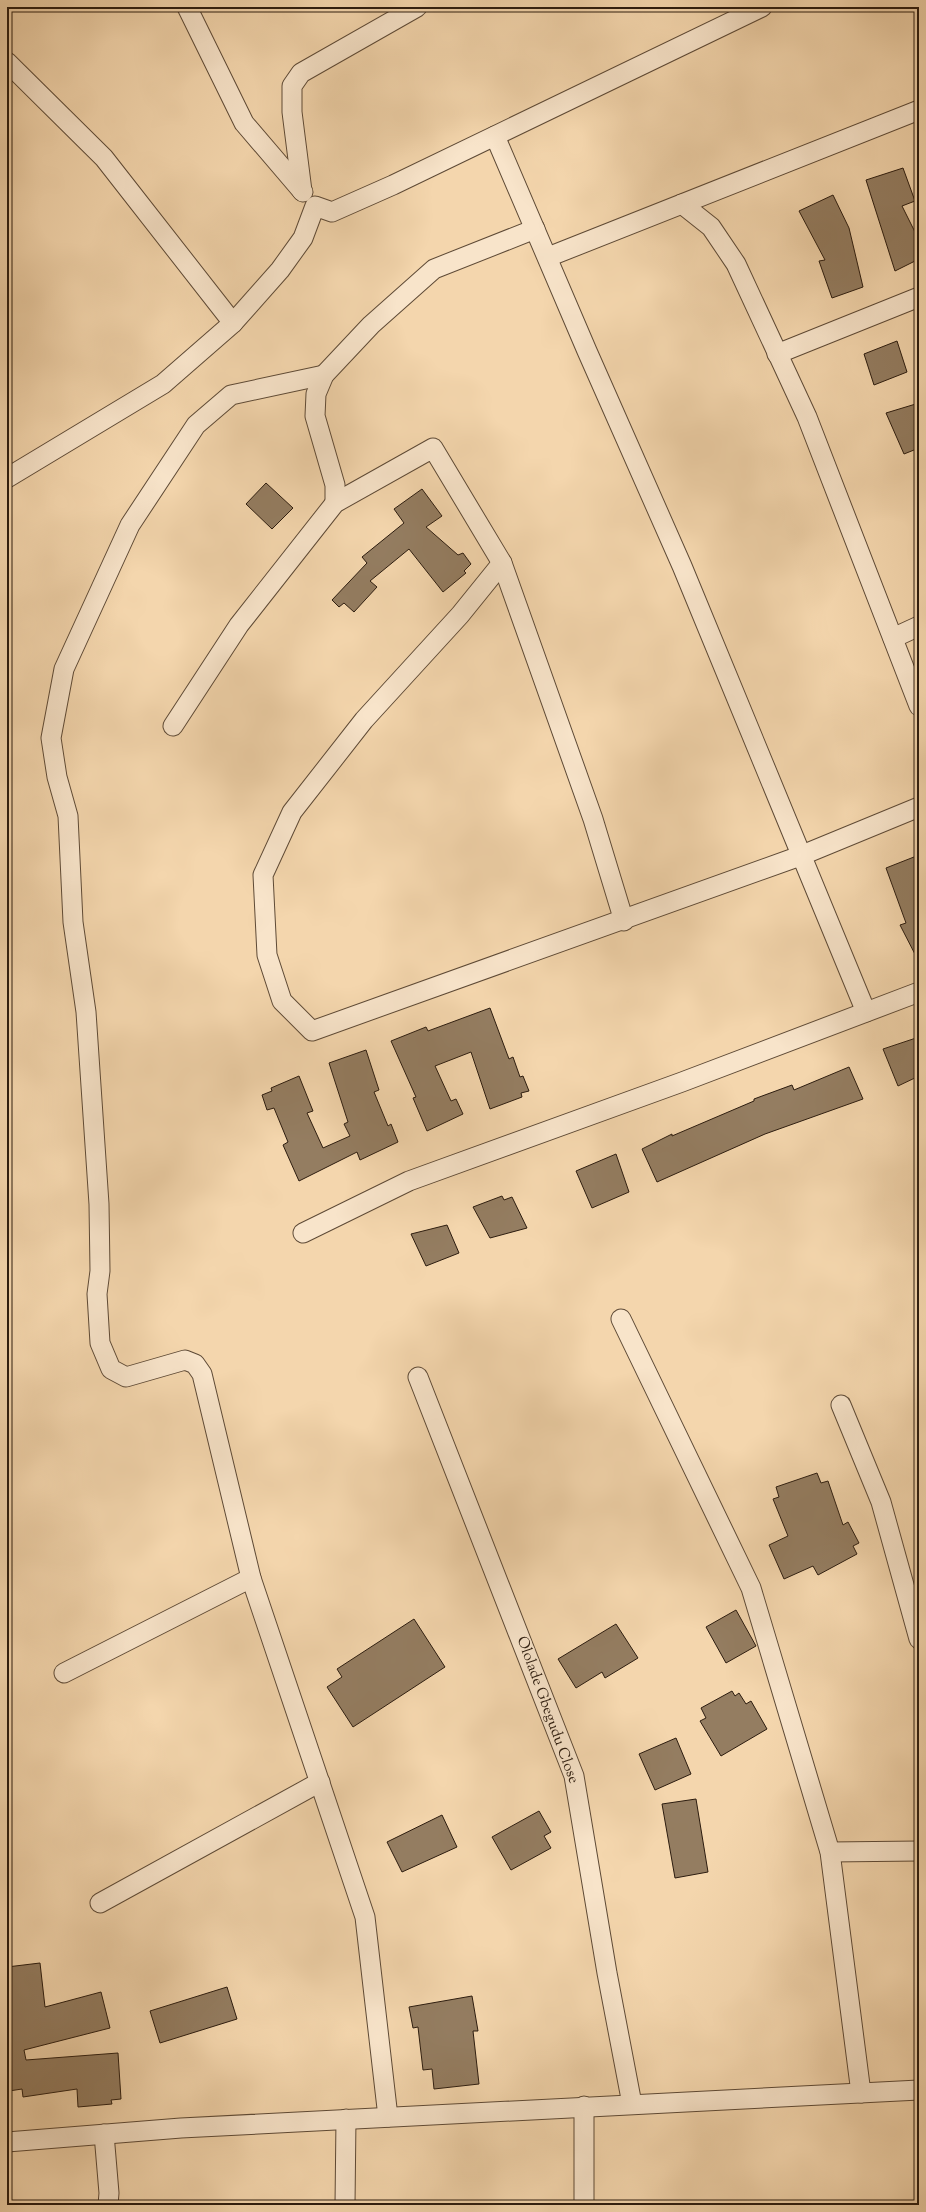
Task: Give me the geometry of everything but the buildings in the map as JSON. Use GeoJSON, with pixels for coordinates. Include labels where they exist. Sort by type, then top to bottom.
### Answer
{"type":"FeatureCollection","features":[{"type":"Feature","properties":{"kind":"street"},"geometry":{"type":"LineString","coordinates":[[187,7],[244,123],[315,206],[332,212],[495,136],[756,8]]}},
{"type":"Feature","properties":{"kind":"street"},"geometry":{"type":"LineString","coordinates":[[302,191],[292,112],[292,86],[301,73],[417,7]]}},
{"type":"Feature","properties":{"kind":"street"},"geometry":{"type":"LineString","coordinates":[[7,62],[104,158],[233,323]]}},
{"type":"Feature","properties":{"kind":"street"},"geometry":{"type":"LineString","coordinates":[[548,257],[919,110]]}},
{"type":"Feature","properties":{"kind":"street"},"geometry":{"type":"LineString","coordinates":[[495,136],[590,358],[682,566],[800,856],[866,1012]]}},
{"type":"Feature","properties":{"kind":"street"},"geometry":{"type":"LineString","coordinates":[[682,204],[711,227],[736,264],[807,417],[919,706]]}},
{"type":"Feature","properties":{"kind":"street"},"geometry":{"type":"LineString","coordinates":[[7,478],[163,384],[233,323],[280,270],[303,238],[315,206]]}},
{"type":"Feature","properties":{"kind":"street"},"geometry":{"type":"LineString","coordinates":[[335,503],[335,485],[315,416],[316,394],[324,375],[371,325],[434,269],[535,229]]}},
{"type":"Feature","properties":{"kind":"street"},"geometry":{"type":"LineString","coordinates":[[777,354],[919,297]]}},
{"type":"Feature","properties":{"kind":"street"},"geometry":{"type":"LineString","coordinates":[[324,375],[231,395],[196,425],[130,525],[64,669],[51,738],[57,777],[68,816],[73,922],[86,1012],[99,1204],[100,1272],[97,1294],[100,1343],[111,1369],[126,1376],[185,1360],[195,1364],[202,1374],[251,1578],[365,1917],[388,2117]]}},
{"type":"Feature","properties":{"kind":"street"},"geometry":{"type":"LineString","coordinates":[[174,726],[239,625],[335,503],[433,448],[502,563],[593,819],[624,921]]}},
{"type":"Feature","properties":{"kind":"street"},"geometry":{"type":"LineString","coordinates":[[502,563],[460,615],[364,720],[292,812],[263,875],[267,955],[282,1001],[312,1031],[624,921],[800,856],[919,807]]}},
{"type":"Feature","properties":{"kind":"street"},"geometry":{"type":"LineString","coordinates":[[893,638],[919,626]]}},
{"type":"Feature","properties":{"kind":"street"},"geometry":{"type":"LineString","coordinates":[[303,1233],[409,1180],[682,1082],[919,992]]}},
{"type":"Feature","properties":{"kind":"street"},"geometry":{"type":"LineString","coordinates":[[621,1319],[751,1588],[830,1852],[861,2093]]}},
{"type":"Feature","properties":{"kind":"street","name":"Ololade Gbegudu Close"},"geometry":{"type":"LineString","coordinates":[[418,1377],[574,1776],[607,1973],[632,2104]]}},
{"type":"Feature","properties":{"kind":"street"},"geometry":{"type":"LineString","coordinates":[[841,1405],[881,1502],[919,1639]]}},
{"type":"Feature","properties":{"kind":"street"},"geometry":{"type":"LineString","coordinates":[[64,1673],[251,1578]]}},
{"type":"Feature","properties":{"kind":"street"},"geometry":{"type":"LineString","coordinates":[[100,1903],[320,1782]]}},
{"type":"Feature","properties":{"kind":"street"},"geometry":{"type":"LineString","coordinates":[[830,1852],[919,1850]]}},
{"type":"Feature","properties":{"kind":"street"},"geometry":{"type":"LineString","coordinates":[[7,2142],[104,2134],[346,2119],[919,2090]]}},
{"type":"Feature","properties":{"kind":"street"},"geometry":{"type":"LineString","coordinates":[[584,2106],[584,2205]]}},
{"type":"Feature","properties":{"kind":"street"},"geometry":{"type":"LineString","coordinates":[[345,2205],[346,2119]]}},
{"type":"Feature","properties":{"kind":"street"},"geometry":{"type":"LineString","coordinates":[[104,2134],[109,2193],[108,2205]]}}]}
